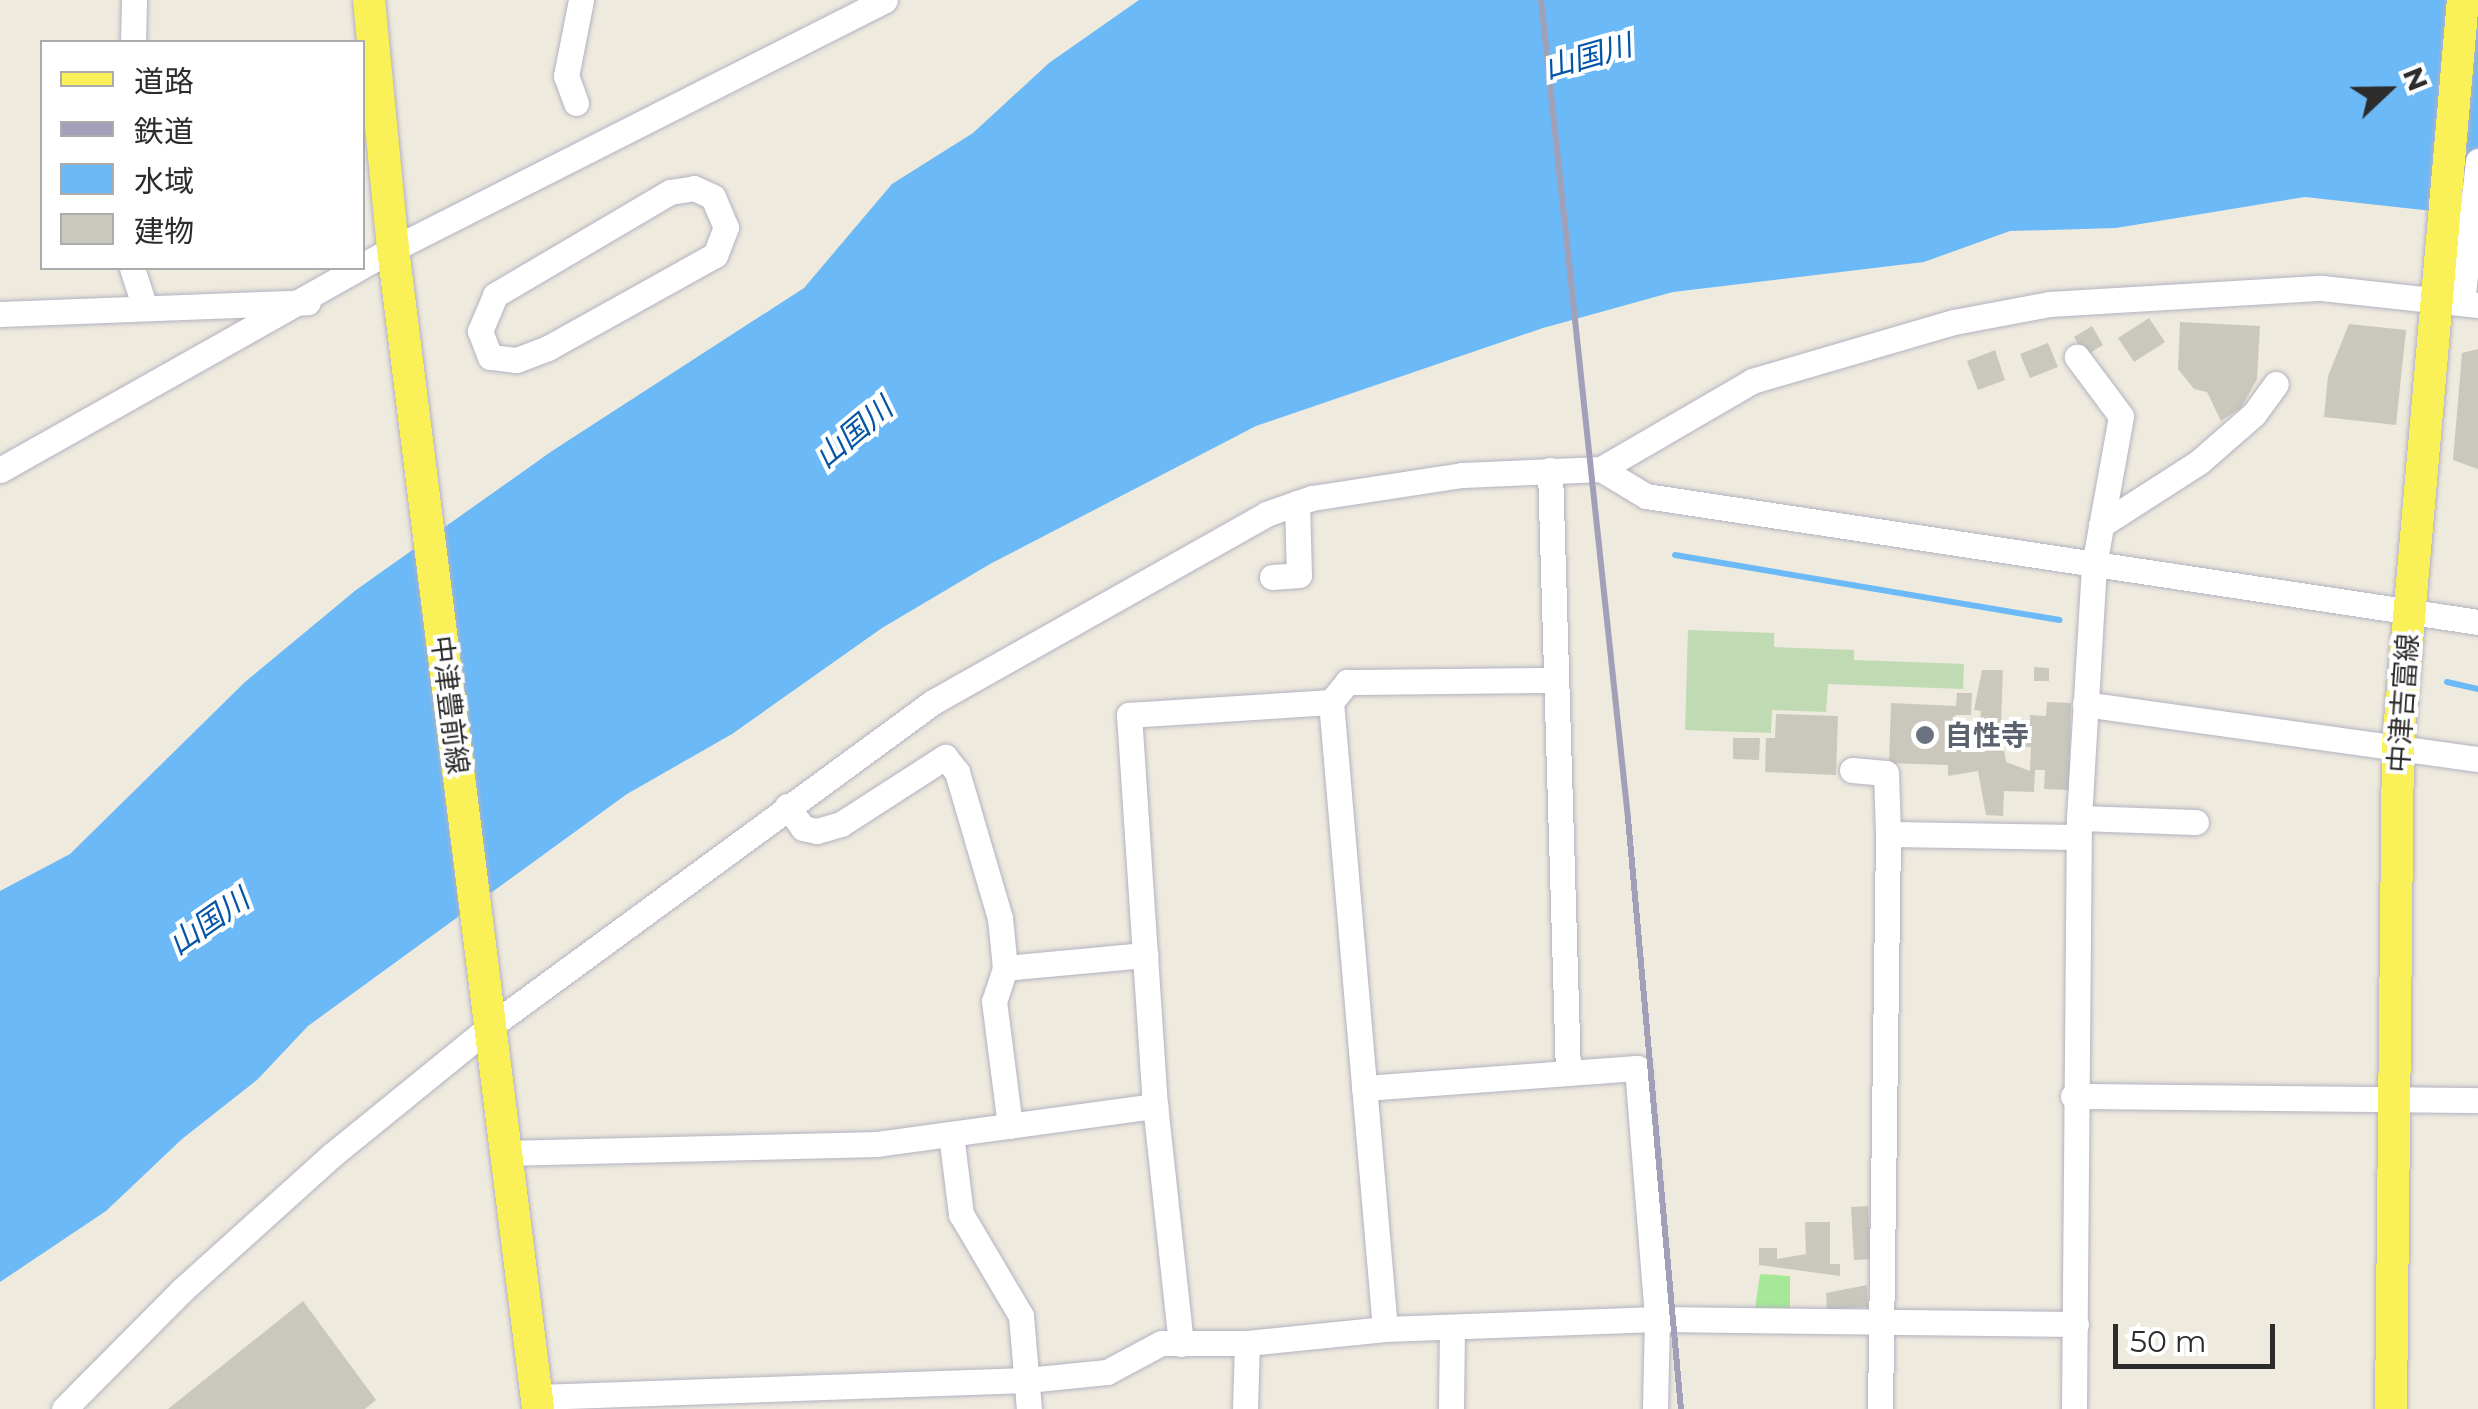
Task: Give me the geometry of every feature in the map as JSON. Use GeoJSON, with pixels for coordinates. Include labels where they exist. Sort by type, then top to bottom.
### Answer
{"type":"FeatureCollection","features":[{"type":"Feature","properties":{"kind":"main road","name":"中津豊前線"},"geometry":{"type":"LineString","coordinates":[[369,0],[393,249],[538,1403]]}},
{"type":"Feature","properties":{"kind":"main road","name":"中津吉富線"},"geometry":{"type":"LineString","coordinates":[[2391,1409],[2398,744],[2409,615],[2458,301],[2463,0]]}},
{"type":"Feature","properties":{"kind":"street"},"geometry":{"type":"LineString","coordinates":[[132,40],[134,0]]}},
{"type":"Feature","properties":{"kind":"street"},"geometry":{"type":"LineString","coordinates":[[576,104],[566,76],[580,0]]}},
{"type":"Feature","properties":{"kind":"street"},"geometry":{"type":"LineString","coordinates":[[365,266],[885,0]]}},
{"type":"Feature","properties":{"kind":"street"},"geometry":{"type":"LineString","coordinates":[[64,1409],[318,1167],[488,1028],[933,702],[1082,612],[1297,503],[1462,474],[1601,468],[1752,382],[1954,322],[2049,304],[2157,294],[2322,288],[2458,301],[2478,160]]}},
{"type":"Feature","properties":{"kind":"street"},"geometry":{"type":"LineString","coordinates":[[694,188],[716,202],[726,226],[715,255],[548,348],[502,361],[487,352],[481,319],[495,295],[670,192],[694,188]]}},
{"type":"Feature","properties":{"kind":"street"},"geometry":{"type":"LineString","coordinates":[[133,270],[144,306]]}},
{"type":"Feature","properties":{"kind":"street"},"geometry":{"type":"LineString","coordinates":[[0,470],[308,302],[359,270]]}},
{"type":"Feature","properties":{"kind":"street"},"geometry":{"type":"LineString","coordinates":[[0,314],[308,302]]}},
{"type":"Feature","properties":{"kind":"street"},"geometry":{"type":"LineString","coordinates":[[2074,1409],[2073,1096],[2078,828],[2094,565],[2121,416],[2077,357]]}},
{"type":"Feature","properties":{"kind":"street"},"geometry":{"type":"LineString","coordinates":[[2101,525],[2199,462],[2254,414],[2276,384]]}},
{"type":"Feature","properties":{"kind":"street"},"geometry":{"type":"LineString","coordinates":[[1601,468],[1646,496],[2409,615],[2478,622]]}},
{"type":"Feature","properties":{"kind":"street"},"geometry":{"type":"LineString","coordinates":[[1550,470],[1552,680],[1568,1072]]}},
{"type":"Feature","properties":{"kind":"street"},"geometry":{"type":"LineString","coordinates":[[1272,577],[1299,575],[1297,503]]}},
{"type":"Feature","properties":{"kind":"street"},"geometry":{"type":"LineString","coordinates":[[1385,1329],[1331,702],[1347,682],[1552,680]]}},
{"type":"Feature","properties":{"kind":"street"},"geometry":{"type":"LineString","coordinates":[[1181,1344],[1155,1106],[1129,715],[1331,702]]}},
{"type":"Feature","properties":{"kind":"street"},"geometry":{"type":"LineString","coordinates":[[2085,704],[2398,744],[2478,759]]}},
{"type":"Feature","properties":{"kind":"street"},"geometry":{"type":"LineString","coordinates":[[787,806],[804,828],[817,832],[841,824],[944,757],[957,772],[1000,918],[1005,968],[994,1002],[1010,1126]]}},
{"type":"Feature","properties":{"kind":"street"},"geometry":{"type":"LineString","coordinates":[[1852,770],[1886,774],[1880,1409]]}},
{"type":"Feature","properties":{"kind":"street"},"geometry":{"type":"LineString","coordinates":[[1888,834],[2196,822]]}},
{"type":"Feature","properties":{"kind":"street"},"geometry":{"type":"LineString","coordinates":[[1005,968],[1145,955]]}},
{"type":"Feature","properties":{"kind":"street"},"geometry":{"type":"LineString","coordinates":[[1364,1088],[1637,1068],[1657,1319],[1656,1409]]}},
{"type":"Feature","properties":{"kind":"street"},"geometry":{"type":"LineString","coordinates":[[2073,1096],[2478,1100]]}},
{"type":"Feature","properties":{"kind":"street"},"geometry":{"type":"LineString","coordinates":[[506,1153],[877,1144],[1155,1106]]}},
{"type":"Feature","properties":{"kind":"street"},"geometry":{"type":"LineString","coordinates":[[951,1134],[962,1214],[972,1242],[1016,1301],[1029,1409]]}},
{"type":"Feature","properties":{"kind":"street"},"geometry":{"type":"LineString","coordinates":[[538,1403],[624,1402],[1027,1380],[1107,1372],[1161,1343],[1247,1343],[1385,1329],[1657,1319],[1789,1325],[1880,1320],[2076,1324]]}},
{"type":"Feature","properties":{"kind":"street"},"geometry":{"type":"LineString","coordinates":[[1451,1409],[1452,1327]]}},
{"type":"Feature","properties":{"kind":"street"},"geometry":{"type":"LineString","coordinates":[[1245,1409],[1247,1343]]}},
{"type":"Feature","properties":{"kind":"green space"},"geometry":{"type":"Polygon","coordinates":[[[1688,630],[1774,633],[1774,647],[1854,650],[1854,660],[1964,664],[1963,689],[1828,684],[1826,712],[1772,710],[1771,733],[1685,730],[1688,630]]]}},
{"type":"Feature","properties":{"kind":"green space"},"geometry":{"type":"Polygon","coordinates":[[[1760,1274],[1790,1276],[1790,1316],[1754,1316],[1760,1274]]]}},
{"type":"Feature","properties":{"kind":"water","name":"山国川"},"geometry":{"type":"Polygon","coordinates":[[[1139,0],[2478,0],[2478,216],[2305,197],[2116,228],[2010,231],[1924,262],[1673,292],[1543,328],[1256,426],[990,564],[882,628],[732,734],[627,794],[308,1026],[257,1080],[182,1139],[106,1211],[0,1282],[0,891],[70,854],[245,682],[356,590],[552,451],[804,288],[892,184],[973,133],[1049,63],[1139,0]]]}},
{"type":"Feature","properties":{"kind":"building"},"geometry":{"type":"Polygon","coordinates":[[[2149,318],[2165,342],[2134,362],[2118,338],[2149,318]]]}},
{"type":"Feature","properties":{"kind":"building"},"geometry":{"type":"Polygon","coordinates":[[[2180,322],[2260,326],[2257,379],[2241,408],[2221,421],[2207,392],[2194,389],[2178,369],[2180,322]]]}},
{"type":"Feature","properties":{"kind":"building"},"geometry":{"type":"Polygon","coordinates":[[[2349,324],[2406,330],[2396,425],[2324,417],[2328,376],[2349,324]]]}},
{"type":"Feature","properties":{"kind":"building"},"geometry":{"type":"Polygon","coordinates":[[[2092,326],[2103,345],[2085,356],[2074,337],[2092,326]]]}},
{"type":"Feature","properties":{"kind":"building"},"geometry":{"type":"Polygon","coordinates":[[[2048,343],[2058,367],[2030,378],[2020,354],[2048,343]]]}},
{"type":"Feature","properties":{"kind":"building"},"geometry":{"type":"Polygon","coordinates":[[[2478,349],[2478,469],[2453,460],[2462,353],[2478,349]]]}},
{"type":"Feature","properties":{"kind":"building"},"geometry":{"type":"Polygon","coordinates":[[[1995,350],[2005,380],[1978,390],[1967,361],[1995,350]]]}},
{"type":"Feature","properties":{"kind":"building"},"geometry":{"type":"Polygon","coordinates":[[[2034,667],[2049,668],[2049,681],[2034,681],[2034,667]]]}},
{"type":"Feature","properties":{"kind":"building"},"geometry":{"type":"Polygon","coordinates":[[[1982,670],[2003,670],[2001,724],[2030,725],[2030,715],[2046,716],[2047,702],[2071,703],[2069,790],[2044,789],[2045,770],[2035,770],[2034,792],[2004,791],[2003,816],[1986,815],[1978,771],[1948,776],[1948,765],[1889,763],[1891,703],[1956,706],[1957,693],[1972,693],[1971,715],[1955,715],[1955,722],[1980,723],[1981,711],[1974,710],[1982,670]],[[2001,732],[2006,762],[2030,771],[2031,747],[2009,746],[2009,732],[2001,732]]]}},
{"type":"Feature","properties":{"kind":"building"},"geometry":{"type":"Polygon","coordinates":[[[1776,714],[1838,716],[1836,775],[1765,772],[1766,738],[1775,738],[1776,714]]]}},
{"type":"Feature","properties":{"kind":"building"},"geometry":{"type":"Polygon","coordinates":[[[1733,738],[1760,738],[1759,760],[1733,759],[1733,738]]]}},
{"type":"Feature","properties":{"kind":"building"},"geometry":{"type":"Polygon","coordinates":[[[1868,1206],[1871,1259],[1854,1260],[1851,1207],[1868,1206]]]}},
{"type":"Feature","properties":{"kind":"building"},"geometry":{"type":"Polygon","coordinates":[[[1805,1222],[1830,1222],[1830,1264],[1840,1264],[1840,1276],[1759,1265],[1759,1248],[1777,1248],[1777,1259],[1806,1254],[1805,1222]]]}},
{"type":"Feature","properties":{"kind":"building"},"geometry":{"type":"Polygon","coordinates":[[[1867,1285],[1868,1307],[1827,1310],[1826,1293],[1867,1285]]]}},
{"type":"Feature","properties":{"kind":"building"},"geometry":{"type":"Polygon","coordinates":[[[303,1301],[376,1400],[365,1409],[168,1409],[303,1301]]]}},
{"type":"Feature","properties":{"kind":"waterway"},"geometry":{"type":"LineString","coordinates":[[1675,555],[2060,620]]}},
{"type":"Feature","properties":{"kind":"waterway"},"geometry":{"type":"LineString","coordinates":[[2447,682],[2478,689]]}},
{"type":"Feature","properties":{"kind":"railway"},"geometry":{"type":"LineString","coordinates":[[1541,0],[1628,818],[1681,1409]]}},
{"type":"Feature","properties":{"kind":"place","name":"自性寺"},"geometry":{"type":"Point","coordinates":[1925,735]}}]}
